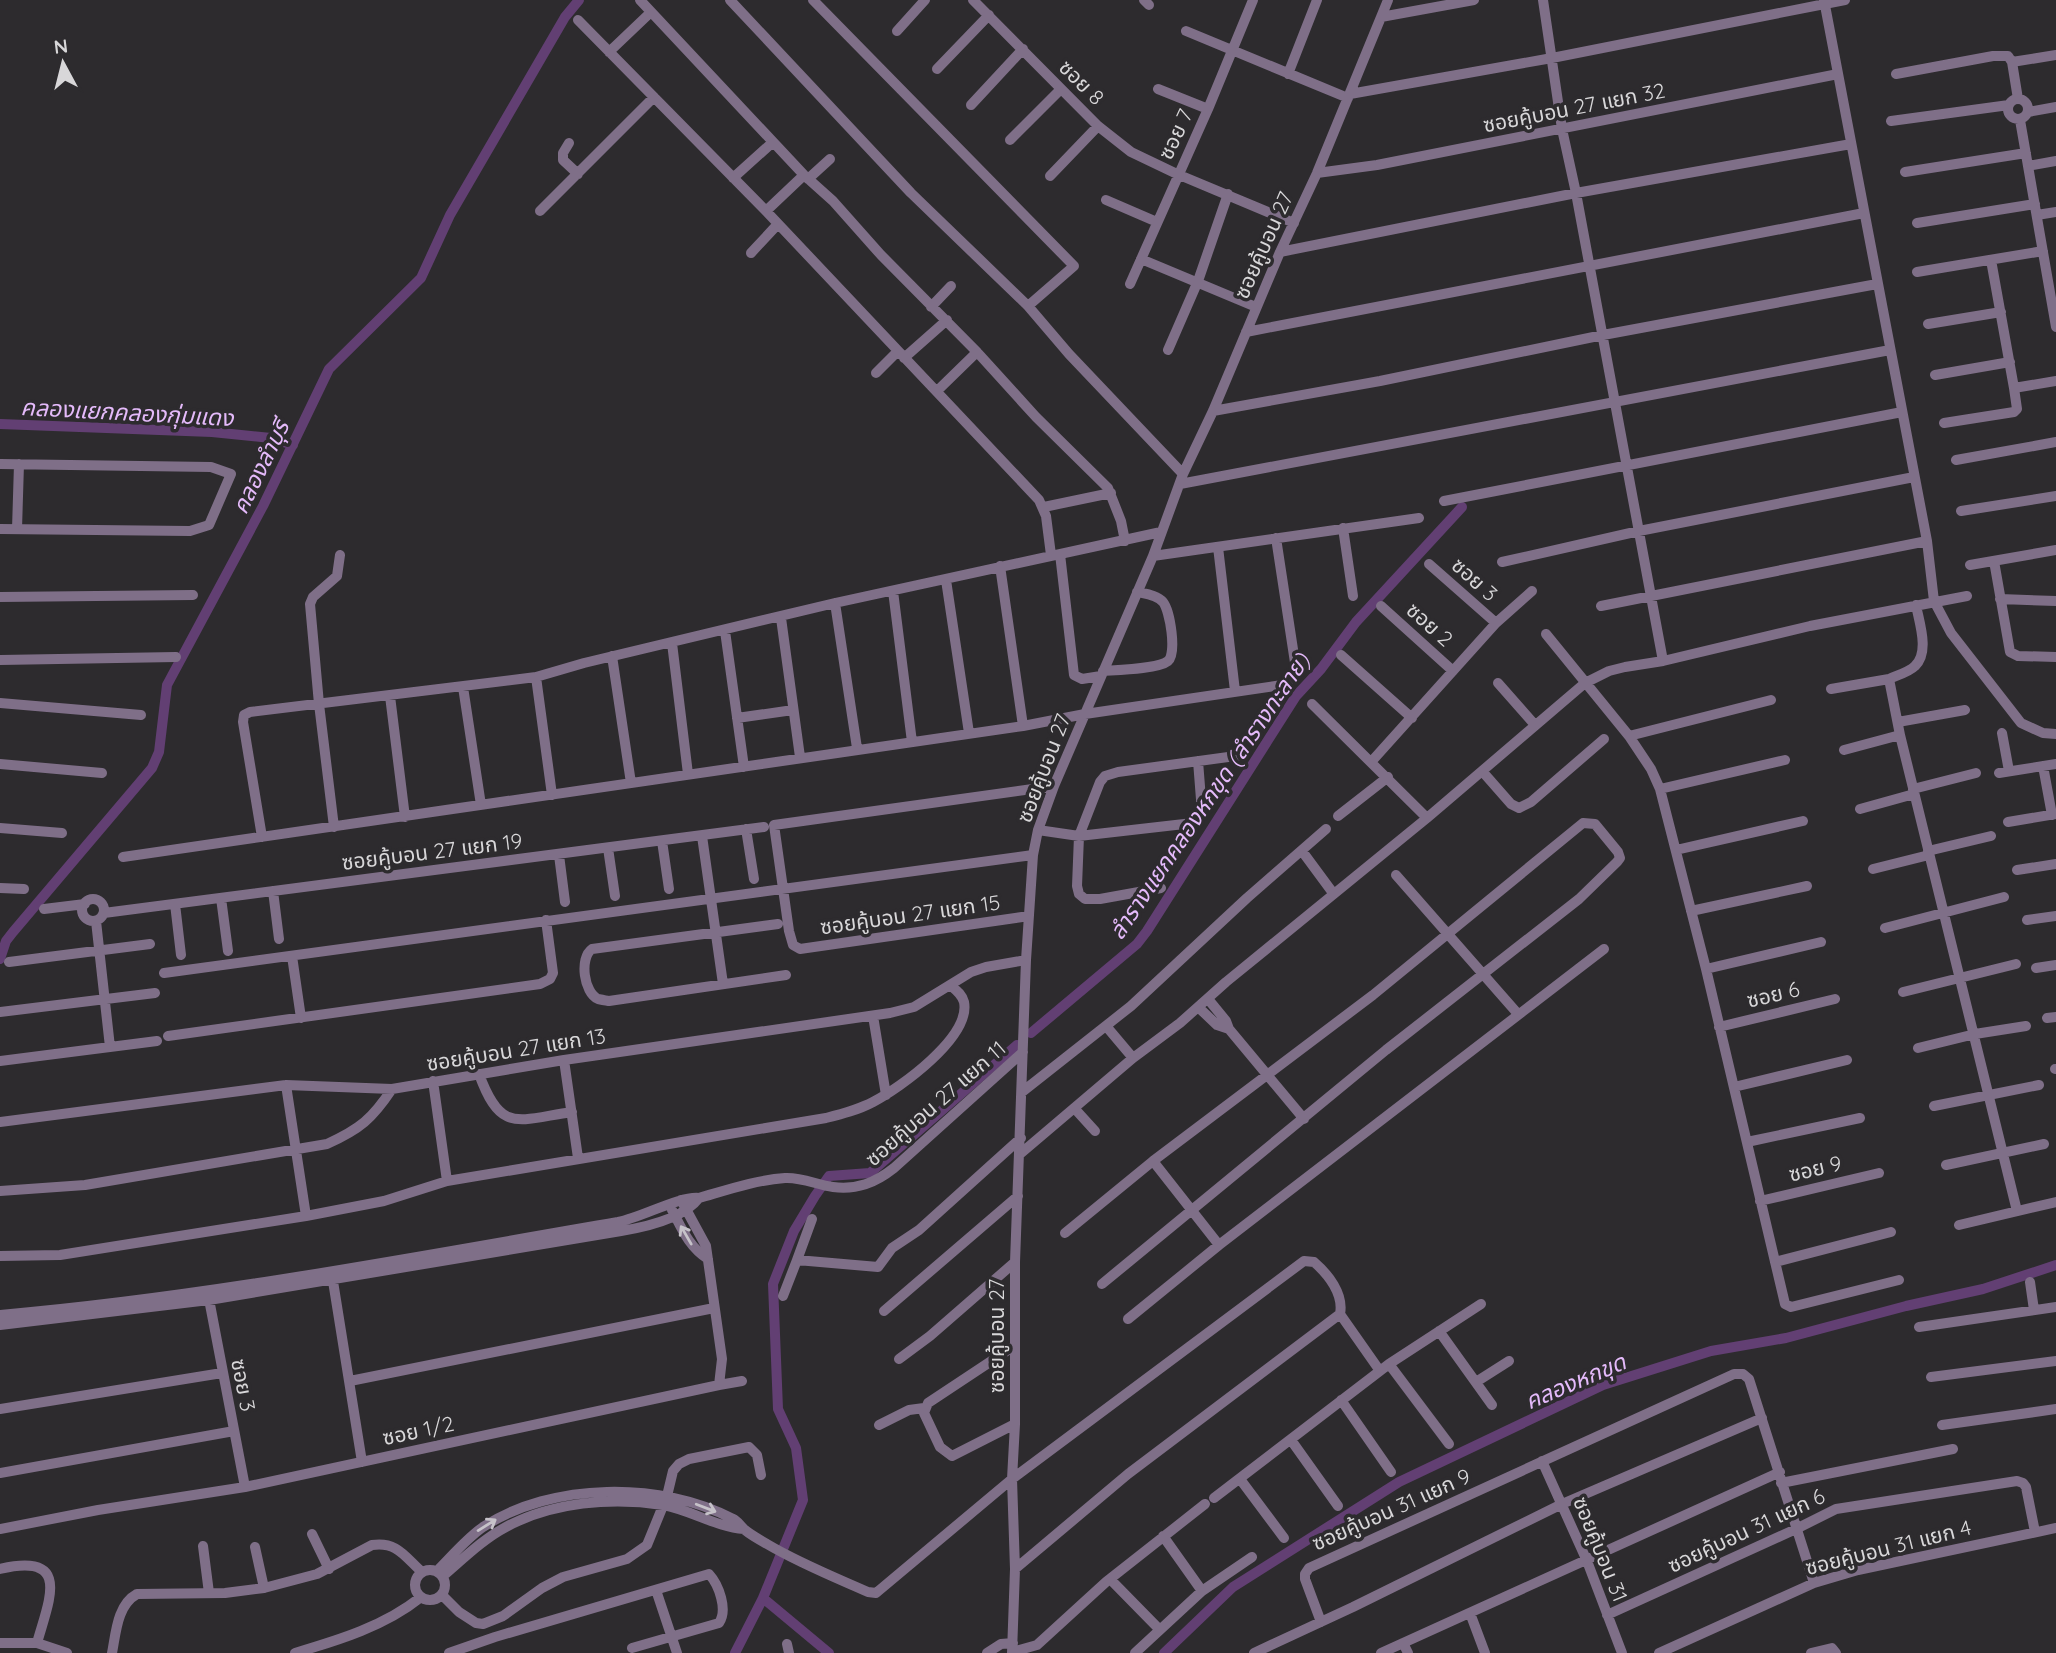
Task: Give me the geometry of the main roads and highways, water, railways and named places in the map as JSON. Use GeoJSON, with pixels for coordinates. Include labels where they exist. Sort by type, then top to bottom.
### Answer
{"type":"FeatureCollection","features":[{"type":"Feature","properties":{"kind":"waterway","name":"คลองลำบุรี"},"geometry":{"type":"LineString","coordinates":[[0,959],[6,941],[13,932],[152,768],[159,752],[167,685],[263,506],[329,369],[421,278],[450,215],[565,17],[579,0]]}},
{"type":"Feature","properties":{"kind":"waterway","name":"คลองแยกคลองกุ่มแดง"},"geometry":{"type":"LineString","coordinates":[[0,424],[212,432],[271,438],[293,445]]}},
{"type":"Feature","properties":{"kind":"waterway","name":"ลำรางแยกคลองหกขุด (ลำรางทะลาย)"},"geometry":{"type":"LineString","coordinates":[[1031,1033],[1137,944],[1296,696],[1321,669],[1356,622],[1462,507]]}},
{"type":"Feature","properties":{"kind":"waterway","name":"ลำรางแยกคลองหกขุด (ลำรางทะลาย)"},"geometry":{"type":"LineString","coordinates":[[763,1598],[803,1500],[796,1448],[778,1409],[773,1284],[794,1231],[829,1176],[870,1173],[1017,1045]]}},
{"type":"Feature","properties":{"kind":"waterway","name":"คลองหกขุด"},"geometry":{"type":"LineString","coordinates":[[1164,1653],[1233,1587],[1399,1482],[1603,1385],[1711,1351],[1786,1338],[1983,1289],[2056,1265]]}},
{"type":"Feature","properties":{"kind":"waterway","name":"คลองหกขุด"},"geometry":{"type":"LineString","coordinates":[[735,1653],[763,1598],[829,1653]]}}]}
